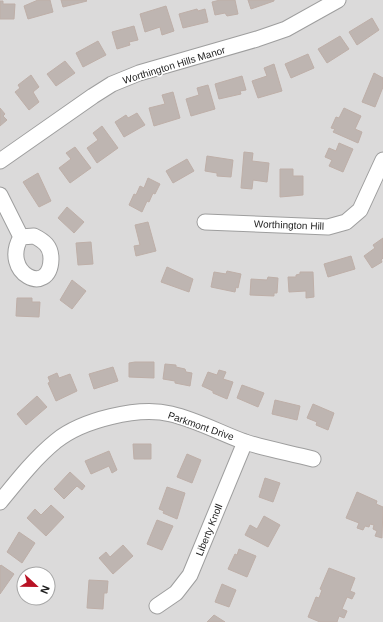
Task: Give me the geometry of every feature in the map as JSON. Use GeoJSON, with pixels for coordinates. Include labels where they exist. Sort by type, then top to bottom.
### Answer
{"type":"FeatureCollection","features":[{"type":"Feature","properties":{"kind":"street","name":"Worthington Hills Manor"},"geometry":{"type":"LineString","coordinates":[[0,161],[112,84],[139,73],[258,40],[286,29],[338,0]]}},
{"type":"Feature","properties":{"kind":"street","name":"Worthington Hill"},"geometry":{"type":"LineString","coordinates":[[205,222],[328,227],[346,222],[360,210],[383,160]]}},
{"type":"Feature","properties":{"kind":"street"},"geometry":{"type":"LineString","coordinates":[[0,195],[21,237]]}},
{"type":"Feature","properties":{"kind":"street","name":"Parkmont Drive"},"geometry":{"type":"LineString","coordinates":[[0,501],[43,453],[57,440],[78,428],[119,414],[143,411],[170,413],[246,442],[313,459]]}},
{"type":"Feature","properties":{"kind":"street","name":"Liberty Knoll"},"geometry":{"type":"LineString","coordinates":[[157,606],[176,593],[190,575],[246,442]]}},
{"type":"Feature","properties":{"kind":"shaded area"},"geometry":{"type":"Polygon","coordinates":[[[0,0],[383,0],[383,622],[0,622],[0,0]]]}},
{"type":"Feature","properties":{"kind":"building"},"geometry":{"type":"Polygon","coordinates":[[[38,0],[50,0],[53,12],[28,19],[24,6],[38,0]]]}},
{"type":"Feature","properties":{"kind":"building"},"geometry":{"type":"Polygon","coordinates":[[[61,0],[86,0],[87,1],[63,7],[61,0]]]}},
{"type":"Feature","properties":{"kind":"building"},"geometry":{"type":"Polygon","coordinates":[[[220,0],[235,0],[238,14],[227,16],[225,13],[215,15],[212,2],[220,0]]]}},
{"type":"Feature","properties":{"kind":"building"},"geometry":{"type":"Polygon","coordinates":[[[248,0],[274,0],[274,1],[251,9],[248,0]]]}},
{"type":"Feature","properties":{"kind":"building"},"geometry":{"type":"Polygon","coordinates":[[[0,1],[3,1],[3,4],[15,4],[14,19],[0,19],[0,1]]]}},
{"type":"Feature","properties":{"kind":"building"},"geometry":{"type":"Polygon","coordinates":[[[166,6],[174,31],[162,35],[160,27],[145,32],[140,14],[166,6]]]}},
{"type":"Feature","properties":{"kind":"building"},"geometry":{"type":"Polygon","coordinates":[[[197,9],[198,11],[205,9],[208,22],[183,28],[179,14],[197,9]]]}},
{"type":"Feature","properties":{"kind":"building"},"geometry":{"type":"Polygon","coordinates":[[[372,18],[379,30],[357,45],[349,32],[372,18]]]}},
{"type":"Feature","properties":{"kind":"building"},"geometry":{"type":"Polygon","coordinates":[[[134,26],[138,40],[129,42],[130,45],[117,49],[112,32],[134,26]]]}},
{"type":"Feature","properties":{"kind":"building"},"geometry":{"type":"Polygon","coordinates":[[[340,36],[349,49],[327,63],[318,49],[340,36]]]}},
{"type":"Feature","properties":{"kind":"building"},"geometry":{"type":"Polygon","coordinates":[[[98,41],[106,55],[83,67],[76,53],[98,41]]]}},
{"type":"Feature","properties":{"kind":"building"},"geometry":{"type":"Polygon","coordinates":[[[308,54],[314,68],[291,78],[285,64],[308,54]]]}},
{"type":"Feature","properties":{"kind":"building"},"geometry":{"type":"Polygon","coordinates":[[[65,61],[75,73],[56,86],[47,74],[65,61]]]}},
{"type":"Feature","properties":{"kind":"building"},"geometry":{"type":"Polygon","coordinates":[[[274,64],[282,91],[258,98],[252,81],[267,76],[264,68],[274,64]]]}},
{"type":"Feature","properties":{"kind":"building"},"geometry":{"type":"Polygon","coordinates":[[[374,73],[383,78],[383,87],[375,107],[362,102],[374,73]]]}},
{"type":"Feature","properties":{"kind":"building"},"geometry":{"type":"Polygon","coordinates":[[[31,75],[39,87],[33,92],[39,102],[29,110],[15,92],[20,88],[18,85],[31,75]]]}},
{"type":"Feature","properties":{"kind":"building"},"geometry":{"type":"Polygon","coordinates":[[[242,76],[246,90],[240,91],[241,94],[219,99],[215,84],[242,76]]]}},
{"type":"Feature","properties":{"kind":"building"},"geometry":{"type":"Polygon","coordinates":[[[208,85],[215,109],[191,116],[186,99],[199,95],[197,88],[208,85]]]}},
{"type":"Feature","properties":{"kind":"building"},"geometry":{"type":"Polygon","coordinates":[[[173,92],[180,118],[154,126],[149,108],[165,104],[162,95],[173,92]]]}},
{"type":"Feature","properties":{"kind":"building"},"geometry":{"type":"Polygon","coordinates":[[[0,108],[5,114],[3,116],[7,120],[0,126],[0,108]]]}},
{"type":"Feature","properties":{"kind":"building"},"geometry":{"type":"Polygon","coordinates":[[[344,108],[361,116],[355,129],[362,132],[358,143],[333,132],[335,129],[331,128],[336,117],[339,118],[344,108]]]}},
{"type":"Feature","properties":{"kind":"building"},"geometry":{"type":"Polygon","coordinates":[[[137,113],[145,125],[124,137],[115,122],[126,115],[128,118],[137,113]]]}},
{"type":"Feature","properties":{"kind":"building"},"geometry":{"type":"Polygon","coordinates":[[[102,126],[118,148],[97,163],[87,148],[98,140],[93,133],[102,126]]]}},
{"type":"Feature","properties":{"kind":"building"},"geometry":{"type":"Polygon","coordinates":[[[339,143],[353,149],[343,172],[329,166],[332,160],[325,157],[329,148],[336,151],[339,143]]]}},
{"type":"Feature","properties":{"kind":"building"},"geometry":{"type":"Polygon","coordinates":[[[75,147],[91,168],[70,183],[59,168],[71,159],[66,153],[75,147]]]}},
{"type":"Feature","properties":{"kind":"building"},"geometry":{"type":"Polygon","coordinates":[[[244,152],[253,153],[252,161],[269,163],[267,182],[253,180],[252,189],[241,188],[244,152]]]}},
{"type":"Feature","properties":{"kind":"building"},"geometry":{"type":"Polygon","coordinates":[[[207,156],[233,160],[231,177],[217,176],[217,173],[205,171],[207,156]]]}},
{"type":"Feature","properties":{"kind":"building"},"geometry":{"type":"Polygon","coordinates":[[[187,159],[194,171],[173,183],[166,171],[187,159]]]}},
{"type":"Feature","properties":{"kind":"building"},"geometry":{"type":"Polygon","coordinates":[[[280,169],[293,169],[293,176],[303,176],[303,195],[280,197],[280,169]]]}},
{"type":"Feature","properties":{"kind":"building"},"geometry":{"type":"Polygon","coordinates":[[[38,173],[51,201],[39,207],[23,182],[38,173]]]}},
{"type":"Feature","properties":{"kind":"building"},"geometry":{"type":"Polygon","coordinates":[[[148,178],[160,184],[155,194],[153,193],[149,202],[147,201],[142,212],[129,205],[140,186],[144,188],[148,178]]]}},
{"type":"Feature","properties":{"kind":"building"},"geometry":{"type":"Polygon","coordinates":[[[67,207],[84,222],[74,233],[58,218],[67,207]]]}},
{"type":"Feature","properties":{"kind":"building"},"geometry":{"type":"Polygon","coordinates":[[[148,222],[156,251],[136,256],[134,246],[140,245],[135,225],[148,222]]]}},
{"type":"Feature","properties":{"kind":"building"},"geometry":{"type":"Polygon","coordinates":[[[383,238],[382,262],[372,268],[364,256],[375,248],[373,245],[383,238]]]}},
{"type":"Feature","properties":{"kind":"building"},"geometry":{"type":"Polygon","coordinates":[[[91,242],[93,264],[78,265],[76,243],[91,242]]]}},
{"type":"Feature","properties":{"kind":"building"},"geometry":{"type":"Polygon","coordinates":[[[351,256],[355,269],[328,277],[324,264],[351,256]]]}},
{"type":"Feature","properties":{"kind":"building"},"geometry":{"type":"Polygon","coordinates":[[[167,267],[193,279],[189,292],[161,282],[167,267]]]}},
{"type":"Feature","properties":{"kind":"building"},"geometry":{"type":"Polygon","coordinates":[[[227,271],[241,274],[238,288],[236,287],[235,292],[211,287],[214,272],[226,274],[227,271]]]}},
{"type":"Feature","properties":{"kind":"building"},"geometry":{"type":"Polygon","coordinates":[[[300,272],[313,272],[314,297],[306,298],[306,291],[289,292],[288,277],[296,277],[296,275],[300,274],[300,272]]]}},
{"type":"Feature","properties":{"kind":"building"},"geometry":{"type":"Polygon","coordinates":[[[268,277],[278,278],[277,293],[274,293],[274,296],[250,295],[251,279],[267,280],[268,277]]]}},
{"type":"Feature","properties":{"kind":"building"},"geometry":{"type":"Polygon","coordinates":[[[72,280],[86,291],[72,309],[60,300],[72,280]]]}},
{"type":"Feature","properties":{"kind":"building"},"geometry":{"type":"Polygon","coordinates":[[[17,298],[32,298],[32,302],[40,302],[39,317],[16,316],[17,298]]]}},
{"type":"Feature","properties":{"kind":"building"},"geometry":{"type":"Polygon","coordinates":[[[154,362],[154,378],[129,377],[129,363],[154,362]]]}},
{"type":"Feature","properties":{"kind":"building"},"geometry":{"type":"Polygon","coordinates":[[[165,364],[176,365],[176,367],[185,369],[186,372],[192,373],[190,386],[163,379],[165,364]]]}},
{"type":"Feature","properties":{"kind":"building"},"geometry":{"type":"Polygon","coordinates":[[[113,367],[118,381],[94,389],[89,374],[113,367]]]}},
{"type":"Feature","properties":{"kind":"building"},"geometry":{"type":"Polygon","coordinates":[[[219,370],[226,372],[223,379],[233,382],[227,399],[202,386],[208,372],[217,375],[219,370]]]}},
{"type":"Feature","properties":{"kind":"building"},"geometry":{"type":"Polygon","coordinates":[[[57,373],[59,378],[70,374],[77,391],[56,401],[48,383],[50,382],[48,377],[57,373]]]}},
{"type":"Feature","properties":{"kind":"building"},"geometry":{"type":"Polygon","coordinates":[[[242,385],[264,393],[258,407],[237,398],[242,385]]]}},
{"type":"Feature","properties":{"kind":"building"},"geometry":{"type":"Polygon","coordinates":[[[37,396],[47,407],[26,425],[17,414],[37,396]]]}},
{"type":"Feature","properties":{"kind":"building"},"geometry":{"type":"Polygon","coordinates":[[[275,400],[300,406],[297,420],[272,414],[275,400]]]}},
{"type":"Feature","properties":{"kind":"building"},"geometry":{"type":"Polygon","coordinates":[[[313,404],[334,413],[328,430],[316,425],[317,422],[307,418],[313,404]]]}},
{"type":"Feature","properties":{"kind":"building"},"geometry":{"type":"Polygon","coordinates":[[[133,444],[151,444],[151,459],[134,459],[133,444]]]}},
{"type":"Feature","properties":{"kind":"building"},"geometry":{"type":"Polygon","coordinates":[[[109,451],[117,470],[112,473],[109,466],[91,474],[85,461],[109,451]]]}},
{"type":"Feature","properties":{"kind":"building"},"geometry":{"type":"Polygon","coordinates":[[[187,454],[201,460],[192,483],[177,477],[187,454]]]}},
{"type":"Feature","properties":{"kind":"building"},"geometry":{"type":"Polygon","coordinates":[[[70,472],[85,486],[82,490],[77,486],[64,499],[54,489],[70,472]]]}},
{"type":"Feature","properties":{"kind":"building"},"geometry":{"type":"Polygon","coordinates":[[[265,478],[280,483],[273,502],[259,497],[265,478]]]}},
{"type":"Feature","properties":{"kind":"building"},"geometry":{"type":"Polygon","coordinates":[[[167,487],[185,493],[177,519],[163,513],[164,511],[159,509],[167,487]]]}},
{"type":"Feature","properties":{"kind":"building"},"geometry":{"type":"Polygon","coordinates":[[[357,492],[377,501],[376,504],[383,507],[382,538],[375,536],[377,531],[373,529],[374,525],[370,524],[369,527],[365,526],[363,530],[357,528],[359,523],[346,518],[357,492]]]}},
{"type":"Feature","properties":{"kind":"building"},"geometry":{"type":"Polygon","coordinates":[[[51,505],[64,517],[46,536],[27,518],[35,509],[41,515],[51,505]]]}},
{"type":"Feature","properties":{"kind":"building"},"geometry":{"type":"Polygon","coordinates":[[[264,516],[280,525],[268,547],[245,535],[250,525],[257,529],[264,516]]]}},
{"type":"Feature","properties":{"kind":"building"},"geometry":{"type":"Polygon","coordinates":[[[157,520],[173,526],[162,550],[147,544],[157,520]]]}},
{"type":"Feature","properties":{"kind":"building"},"geometry":{"type":"Polygon","coordinates":[[[19,532],[35,543],[22,563],[7,552],[19,532]]]}},
{"type":"Feature","properties":{"kind":"building"},"geometry":{"type":"Polygon","coordinates":[[[123,545],[133,556],[113,574],[99,558],[106,552],[110,557],[123,545]]]}},
{"type":"Feature","properties":{"kind":"building"},"geometry":{"type":"Polygon","coordinates":[[[239,549],[256,556],[247,577],[228,569],[239,549]]]}},
{"type":"Feature","properties":{"kind":"building"},"geometry":{"type":"Polygon","coordinates":[[[1,565],[14,574],[0,594],[0,566],[1,565]]]}},
{"type":"Feature","properties":{"kind":"building"},"geometry":{"type":"Polygon","coordinates":[[[329,568],[355,578],[350,591],[355,593],[352,599],[347,597],[342,609],[347,611],[344,618],[339,616],[337,622],[320,622],[308,617],[316,597],[319,598],[322,590],[320,589],[329,568]]]}},
{"type":"Feature","properties":{"kind":"building"},"geometry":{"type":"Polygon","coordinates":[[[89,580],[108,581],[107,593],[104,593],[103,609],[87,608],[89,580]]]}},
{"type":"Feature","properties":{"kind":"building"},"geometry":{"type":"Polygon","coordinates":[[[222,584],[236,590],[229,607],[215,602],[222,584]]]}},
{"type":"Feature","properties":{"kind":"building"},"geometry":{"type":"Polygon","coordinates":[[[214,615],[225,622],[207,622],[214,615]]]}}]}
